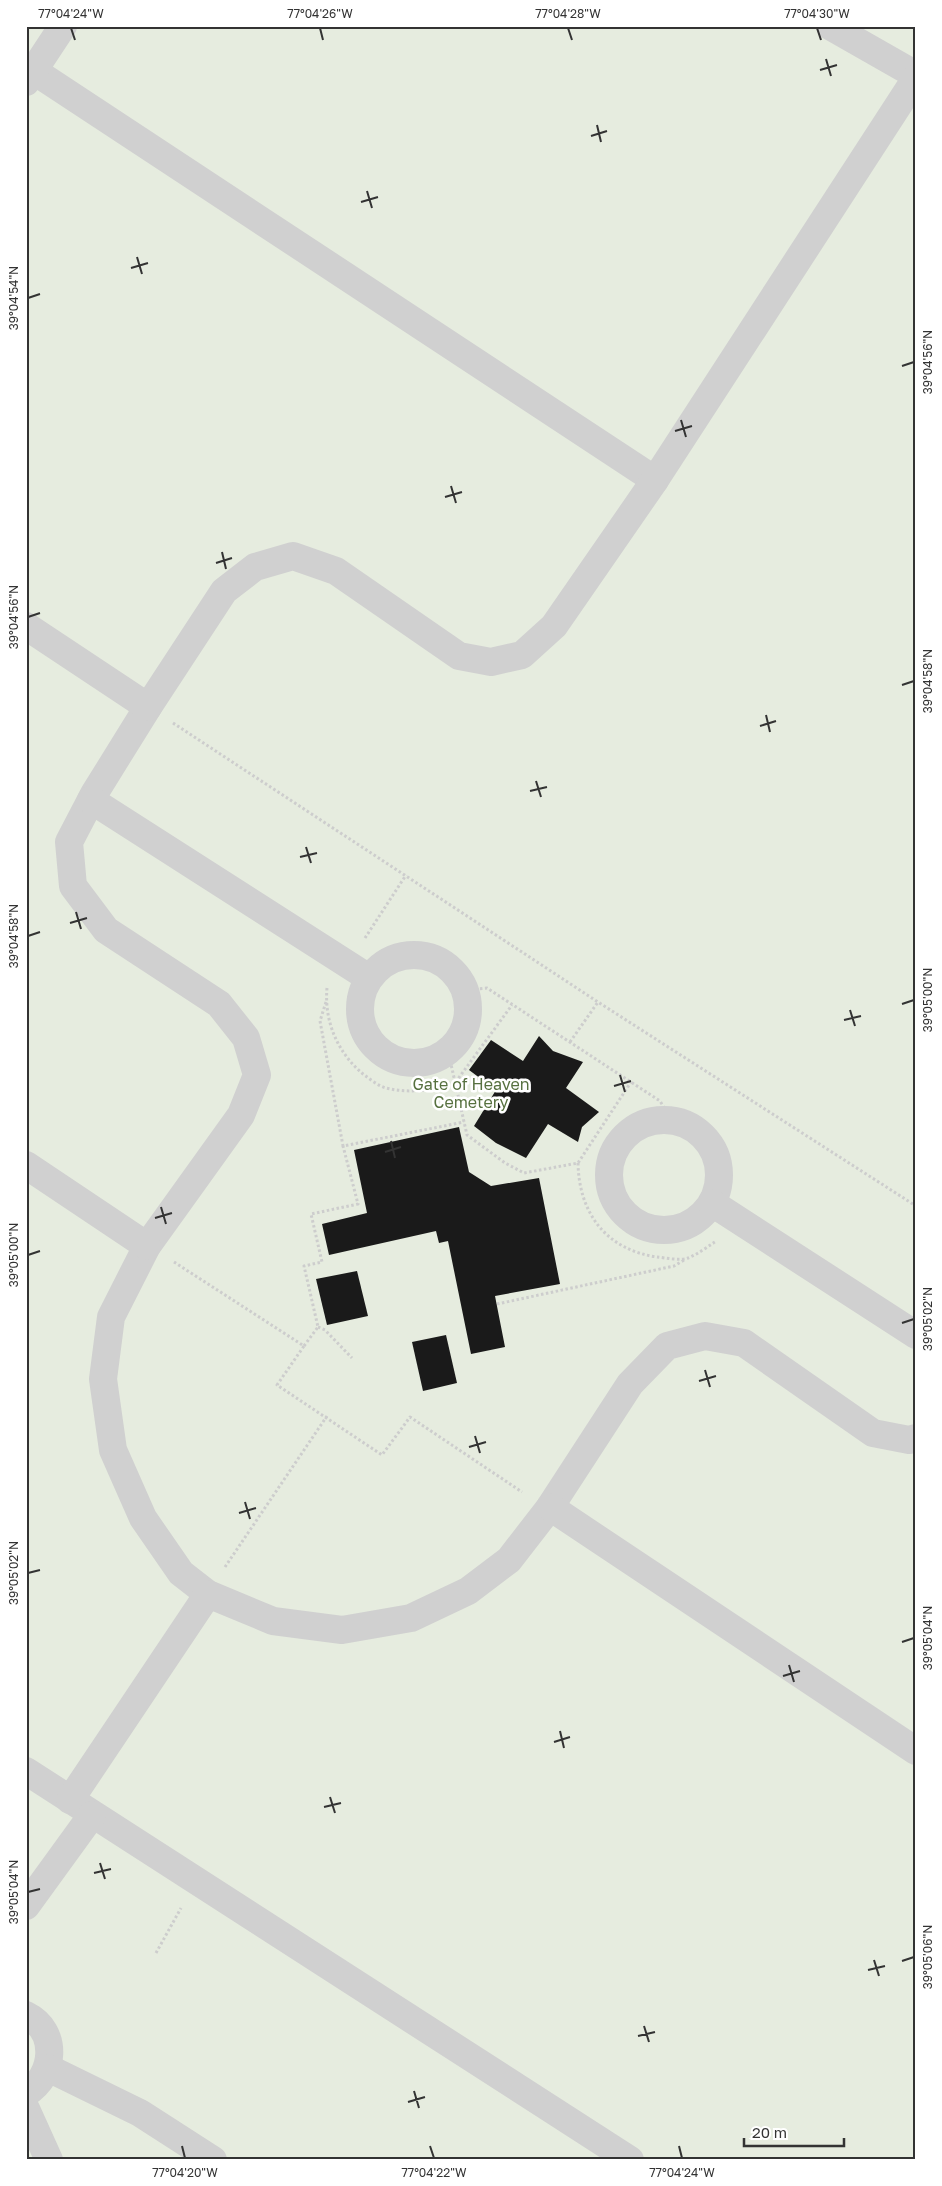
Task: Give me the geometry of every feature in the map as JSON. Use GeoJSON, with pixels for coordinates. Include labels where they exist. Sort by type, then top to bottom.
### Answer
{"type":"FeatureCollection","features":[{"type":"Feature","properties":{"kind":"lane"},"geometry":{"type":"LineString","coordinates":[[63,26],[30,77],[655,480]]}},
{"type":"Feature","properties":{"kind":"lane"},"geometry":{"type":"LineString","coordinates":[[830,26],[916,77],[655,480],[554,626],[522,655],[491,662],[460,656],[336,571],[293,556],[255,567],[224,591],[148,706],[91,800],[69,842],[73,886],[106,930],[219,1004],[246,1038],[257,1075],[240,1115],[148,1246],[112,1317],[103,1379],[114,1450],[143,1518],[181,1573],[208,1594],[273,1621],[342,1630],[411,1618],[468,1591],[509,1560],[549,1508],[630,1384],[667,1346],[705,1336],[744,1343],[873,1433],[909,1440],[916,1438]]}},
{"type":"Feature","properties":{"kind":"lane"},"geometry":{"type":"LineString","coordinates":[[26,626],[148,706]]}},
{"type":"Feature","properties":{"kind":"lane"},"geometry":{"type":"LineString","coordinates":[[91,800],[350,966],[380,966],[396,958],[412,954],[429,957],[444,964],[457,976],[465,990],[468,1007],[466,1023],[460,1039],[448,1051],[433,1060],[416,1064],[399,1062],[384,1055],[371,1043],[362,1028],[359,1011],[361,994],[350,966]]}},
{"type":"Feature","properties":{"kind":"lane"},"geometry":{"type":"LineString","coordinates":[[671,1119],[688,1125],[703,1135],[714,1150],[719,1167],[719,1186],[712,1203],[700,1216],[685,1226],[667,1230],[648,1228],[632,1220],[619,1207],[611,1191],[609,1173],[612,1155],[622,1139],[635,1127],[652,1121],[671,1119]]}},
{"type":"Feature","properties":{"kind":"lane"},"geometry":{"type":"LineString","coordinates":[[26,1165],[148,1246]]}},
{"type":"Feature","properties":{"kind":"lane"},"geometry":{"type":"LineString","coordinates":[[712,1203],[916,1335]]}},
{"type":"Feature","properties":{"kind":"lane"},"geometry":{"type":"LineString","coordinates":[[549,1508],[916,1751]]}},
{"type":"Feature","properties":{"kind":"lane"},"geometry":{"type":"LineString","coordinates":[[26,1906],[81,1807],[208,1594]]}},
{"type":"Feature","properties":{"kind":"lane"},"geometry":{"type":"LineString","coordinates":[[26,1771],[630,2160]]}},
{"type":"Feature","properties":{"kind":"lane"},"geometry":{"type":"LineString","coordinates":[[26,2015],[35,2020],[44,2032],[50,2052],[48,2068],[41,2081],[26,2093]]}},
{"type":"Feature","properties":{"kind":"lane"},"geometry":{"type":"LineString","coordinates":[[48,2068],[140,2113],[213,2160]]}},
{"type":"Feature","properties":{"kind":"lane"},"geometry":{"type":"LineString","coordinates":[[26,2108],[49,2160]]}},
{"type":"Feature","properties":{"kind":"path"},"geometry":{"type":"LineString","coordinates":[[148,706],[598,1002],[916,1206]]}},
{"type":"Feature","properties":{"kind":"path"},"geometry":{"type":"LineString","coordinates":[[406,876],[326,1002],[320,1021],[344,1146],[358,1204],[311,1214],[322,1262],[304,1266],[318,1327],[277,1385],[382,1455],[410,1417],[549,1508]]}},
{"type":"Feature","properties":{"kind":"path"},"geometry":{"type":"LineString","coordinates":[[465,990],[487,988],[660,1101],[671,1119]]}},
{"type":"Feature","properties":{"kind":"path"},"geometry":{"type":"LineString","coordinates":[[326,1002],[332,1031],[340,1050],[353,1065],[384,1088],[419,1091],[455,1083],[512,1005]]}},
{"type":"Feature","properties":{"kind":"path"},"geometry":{"type":"LineString","coordinates":[[570,1042],[598,1002]]}},
{"type":"Feature","properties":{"kind":"path"},"geometry":{"type":"LineString","coordinates":[[448,1051],[467,1135],[505,1163],[524,1173],[578,1163]]}},
{"type":"Feature","properties":{"kind":"path"},"geometry":{"type":"LineString","coordinates":[[631,1082],[578,1163],[581,1193],[589,1214],[604,1232],[627,1249],[644,1255],[687,1259]]}},
{"type":"Feature","properties":{"kind":"path"},"geometry":{"type":"LineString","coordinates":[[344,1146],[464,1122]]}},
{"type":"Feature","properties":{"kind":"path"},"geometry":{"type":"LineString","coordinates":[[497,1304],[674,1266],[728,1234],[739,1220]]}},
{"type":"Feature","properties":{"kind":"path"},"geometry":{"type":"LineString","coordinates":[[148,1246],[304,1346]]}},
{"type":"Feature","properties":{"kind":"path"},"geometry":{"type":"LineString","coordinates":[[318,1327],[325,1330],[352,1358]]}},
{"type":"Feature","properties":{"kind":"path"},"geometry":{"type":"LineString","coordinates":[[208,1594],[326,1416]]}},
{"type":"Feature","properties":{"kind":"path"},"geometry":{"type":"LineString","coordinates":[[156,1953],[196,1881]]}},
{"type":"Feature","properties":{"kind":"green space","name":"Gate of Heaven Cemetery"},"geometry":{"type":"Polygon","coordinates":[[[26,26],[916,26],[916,2160],[26,2160],[26,26]]]}},
{"type":"Feature","properties":{"kind":"building"},"geometry":{"type":"Polygon","coordinates":[[[539,1036],[553,1051],[583,1062],[566,1088],[599,1112],[582,1127],[578,1142],[548,1124],[526,1158],[496,1143],[474,1126],[496,1090],[469,1070],[491,1040],[523,1061],[539,1036]]]}},
{"type":"Feature","properties":{"kind":"building"},"geometry":{"type":"Polygon","coordinates":[[[459,1127],[469,1172],[491,1186],[539,1178],[560,1284],[495,1296],[505,1347],[471,1354],[448,1241],[439,1243],[436,1231],[329,1255],[322,1224],[367,1213],[354,1150],[459,1127]]]}},
{"type":"Feature","properties":{"kind":"building"},"geometry":{"type":"Polygon","coordinates":[[[357,1271],[368,1316],[327,1325],[316,1279],[357,1271]]]}},
{"type":"Feature","properties":{"kind":"building"},"geometry":{"type":"Polygon","coordinates":[[[446,1335],[457,1383],[423,1391],[412,1342],[446,1335]]]}}]}
